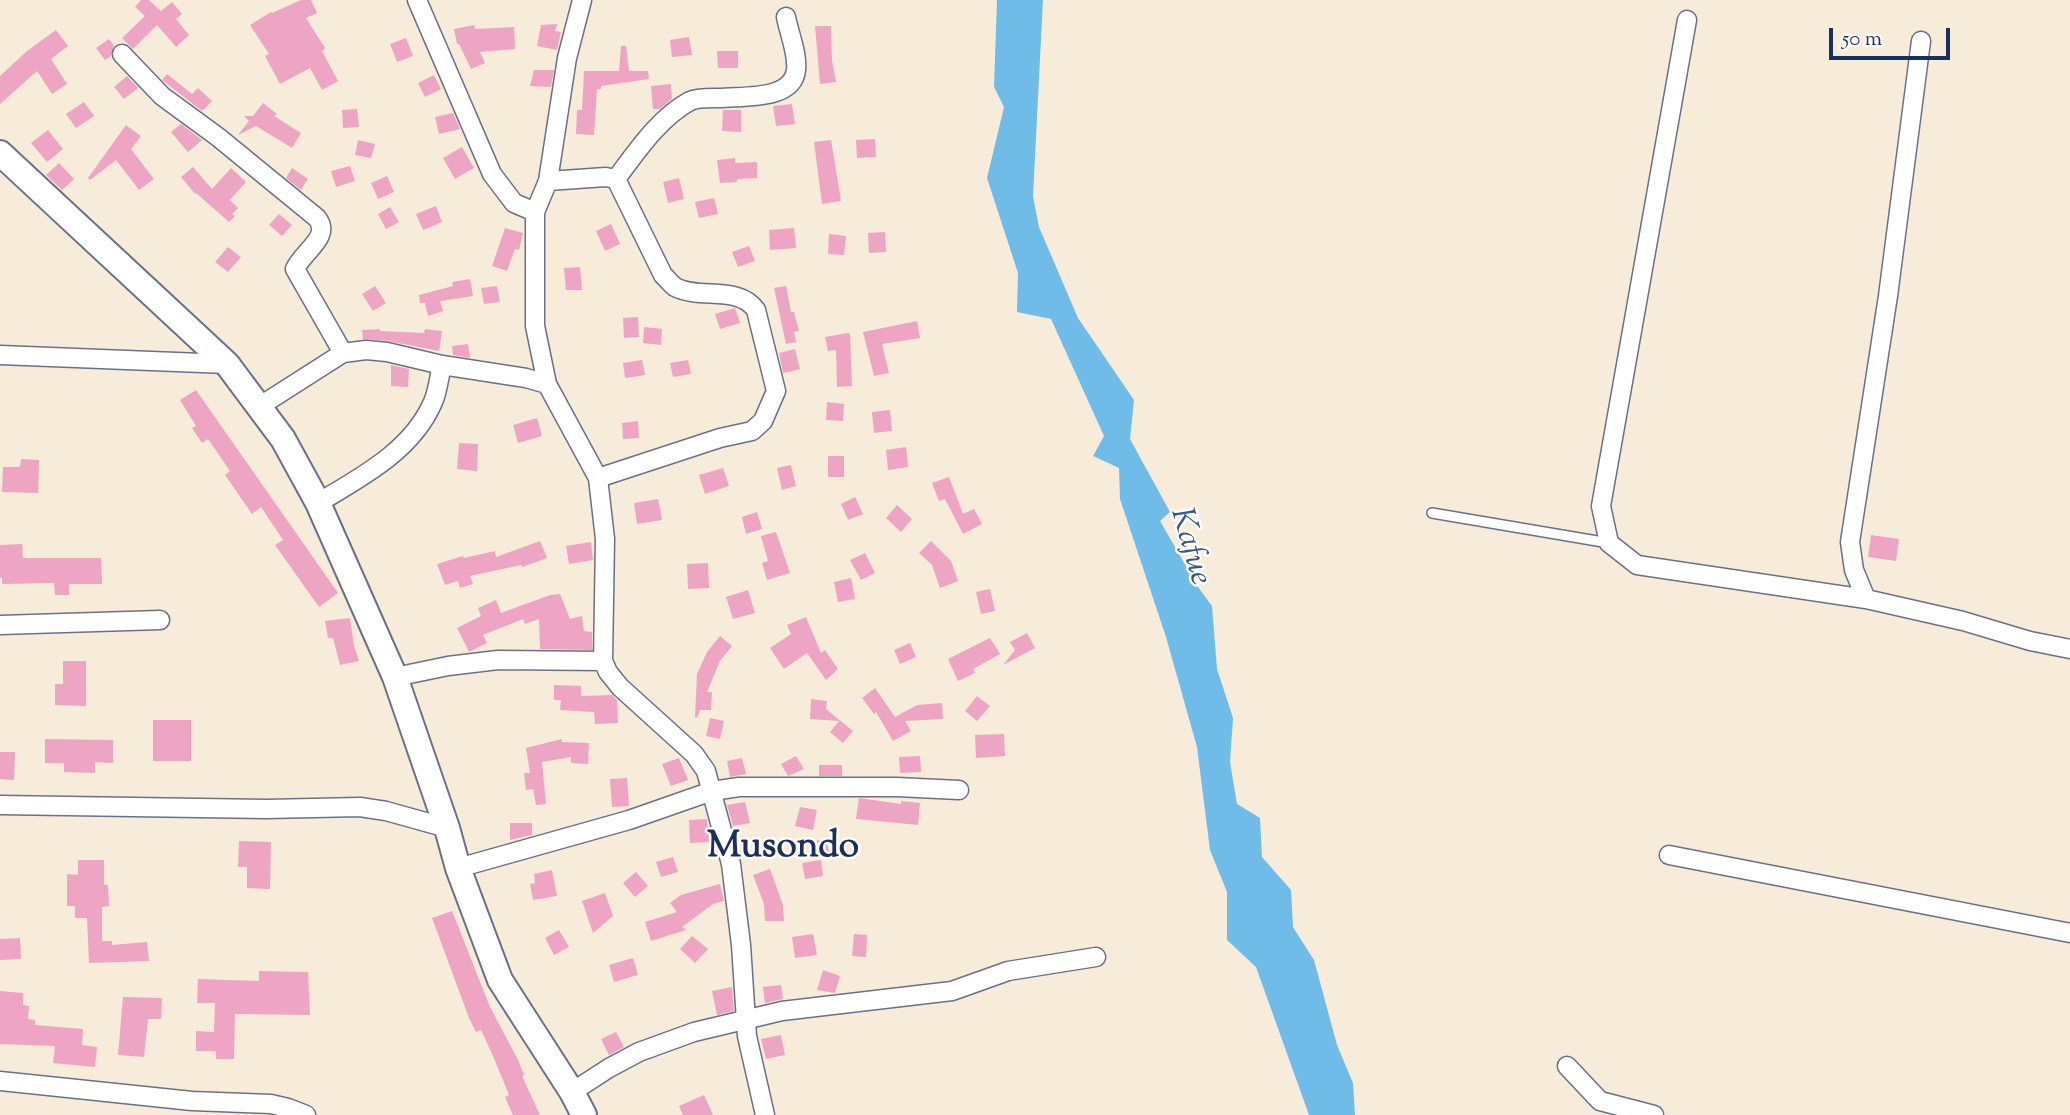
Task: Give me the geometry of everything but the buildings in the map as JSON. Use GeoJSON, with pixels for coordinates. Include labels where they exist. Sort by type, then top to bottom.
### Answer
{"type":"FeatureCollection","features":[{"type":"Feature","properties":{"kind":"street"},"geometry":{"type":"LineString","coordinates":[[417,0],[492,174],[514,204],[535,212]]}},
{"type":"Feature","properties":{"kind":"street"},"geometry":{"type":"LineString","coordinates":[[582,0],[567,58],[548,181],[535,212],[535,326],[547,384],[598,478],[605,539],[603,661],[608,672],[621,687],[694,754],[706,771],[712,791],[731,864],[741,945],[747,1036],[765,1115]]}},
{"type":"Feature","properties":{"kind":"street"},"geometry":{"type":"LineString","coordinates":[[616,179],[642,144],[666,120],[692,100],[770,93],[785,89],[793,81],[796,67],[786,17]]}},
{"type":"Feature","properties":{"kind":"street"},"geometry":{"type":"LineString","coordinates":[[1687,20],[1601,506],[1609,543],[1637,565],[1866,599],[2070,649]]}},
{"type":"Feature","properties":{"kind":"street"},"geometry":{"type":"LineString","coordinates":[[1866,599],[1854,570],[1850,542],[1888,296],[1922,41]]}},
{"type":"Feature","properties":{"kind":"street"},"geometry":{"type":"LineString","coordinates":[[122,54],[162,96],[218,137],[317,218],[322,225],[322,233],[295,269],[343,353]]}},
{"type":"Feature","properties":{"kind":"street"},"geometry":{"type":"LineString","coordinates":[[0,153],[227,364],[260,406],[294,458],[318,503],[395,677],[458,868],[500,980],[584,1115]]}},
{"type":"Feature","properties":{"kind":"street"},"geometry":{"type":"LineString","coordinates":[[548,181],[606,177],[616,179]]}},
{"type":"Feature","properties":{"kind":"street"},"geometry":{"type":"LineString","coordinates":[[598,478],[720,438],[752,432],[763,421],[776,391],[752,305],[736,296],[692,292],[674,286],[663,275],[616,179]]}},
{"type":"Feature","properties":{"kind":"street"},"geometry":{"type":"LineString","coordinates":[[260,406],[343,353],[366,350],[547,384]]}},
{"type":"Feature","properties":{"kind":"street"},"geometry":{"type":"LineString","coordinates":[[0,355],[227,364]]}},
{"type":"Feature","properties":{"kind":"street"},"geometry":{"type":"LineString","coordinates":[[318,503],[390,458],[414,432],[433,403],[442,365]]}},
{"type":"Feature","properties":{"kind":"street"},"geometry":{"type":"LineString","coordinates":[[0,625],[160,620]]}},
{"type":"Feature","properties":{"kind":"street"},"geometry":{"type":"LineString","coordinates":[[395,677],[448,666],[498,660],[603,661]]}},
{"type":"Feature","properties":{"kind":"street"},"geometry":{"type":"LineString","coordinates":[[458,868],[629,820],[712,791],[739,787],[897,787],[959,790]]}},
{"type":"Feature","properties":{"kind":"street"},"geometry":{"type":"LineString","coordinates":[[0,804],[266,809],[360,807],[386,811],[447,828]]}},
{"type":"Feature","properties":{"kind":"street"},"geometry":{"type":"LineString","coordinates":[[1669,855],[2070,933]]}},
{"type":"Feature","properties":{"kind":"street"},"geometry":{"type":"LineString","coordinates":[[572,1092],[639,1052],[694,1032],[782,1011],[952,991],[1008,971],[1096,957]]}},
{"type":"Feature","properties":{"kind":"street"},"geometry":{"type":"LineString","coordinates":[[1567,1066],[1600,1101],[1654,1115]]}},
{"type":"Feature","properties":{"kind":"street"},"geometry":{"type":"LineString","coordinates":[[0,1081],[182,1107],[271,1104],[306,1115]]}},
{"type":"Feature","properties":{"kind":"lane"},"geometry":{"type":"LineString","coordinates":[[1432,513],[1609,543]]}},
{"type":"Feature","properties":{"kind":"water"},"geometry":{"type":"Polygon","coordinates":[[[997,0],[1043,0],[1033,196],[1039,227],[1078,318],[1134,400],[1130,439],[1170,512],[1160,521],[1212,606],[1217,669],[1233,718],[1230,762],[1237,804],[1260,818],[1262,857],[1291,890],[1293,927],[1314,960],[1337,1045],[1353,1083],[1355,1115],[1309,1115],[1256,967],[1227,940],[1227,892],[1210,850],[1197,747],[1166,637],[1120,499],[1119,468],[1093,456],[1104,436],[1051,319],[1017,312],[1018,273],[987,178],[1004,107],[994,87],[997,0]]]}},
{"type":"Feature","properties":{"kind":"district","name":"Musondo"},"geometry":{"type":"Point","coordinates":[783,850]}},
{"type":"Feature","properties":{"kind":"water label","name":"Kafue"},"geometry":{"type":"Point","coordinates":[1188,547]}}]}
